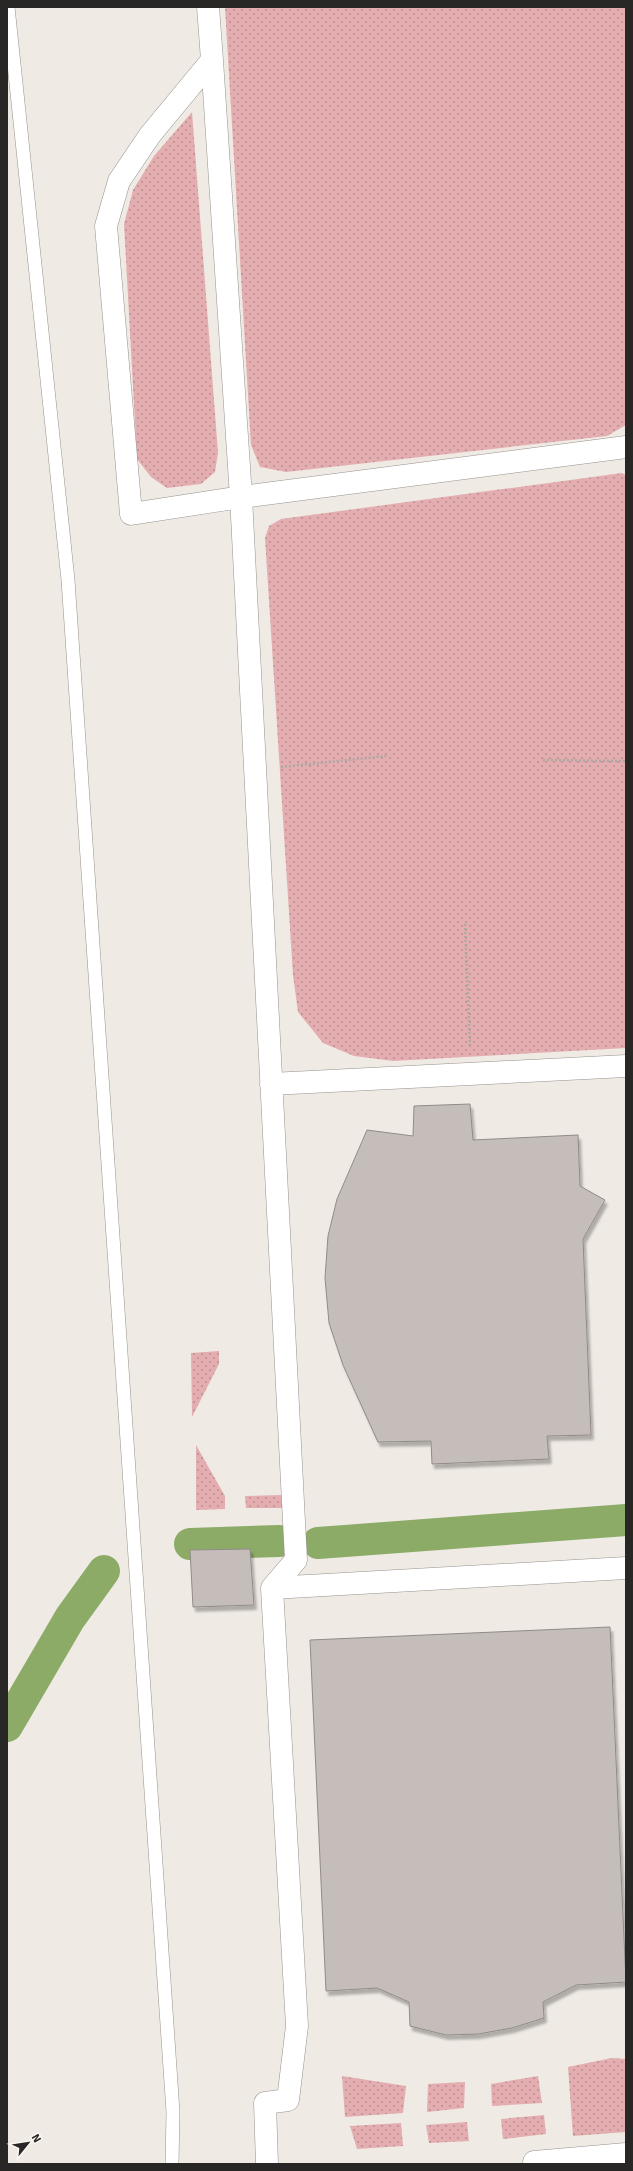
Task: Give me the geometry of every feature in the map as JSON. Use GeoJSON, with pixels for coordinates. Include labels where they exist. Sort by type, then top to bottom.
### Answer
{"type":"FeatureCollection","features":[{"type":"Feature","properties":{"kind":"street"},"geometry":{"type":"LineString","coordinates":[[208,7],[241,497],[296,1560],[272,1588],[297,2026],[288,2100],[265,2103],[267,2164]]}},
{"type":"Feature","properties":{"kind":"street"},"geometry":{"type":"LineString","coordinates":[[212,60],[150,135],[119,181],[106,226],[131,514],[241,497],[626,447]]}},
{"type":"Feature","properties":{"kind":"street"},"geometry":{"type":"LineString","coordinates":[[271,1084],[626,1066]]}},
{"type":"Feature","properties":{"kind":"street"},"geometry":{"type":"LineString","coordinates":[[272,1588],[626,1568]]}},
{"type":"Feature","properties":{"kind":"street"},"geometry":{"type":"LineString","coordinates":[[534,2164],[534,2162],[626,2154]]}},
{"type":"Feature","properties":{"kind":"lane"},"geometry":{"type":"LineString","coordinates":[[8,7],[68,580],[173,2104],[172,2164]]}},
{"type":"Feature","properties":{"kind":"path"},"geometry":{"type":"LineString","coordinates":[[255,769],[386,756]]}},
{"type":"Feature","properties":{"kind":"path"},"geometry":{"type":"LineString","coordinates":[[543,760],[626,761]]}},
{"type":"Feature","properties":{"kind":"path"},"geometry":{"type":"LineString","coordinates":[[465,924],[471,1074]]}},
{"type":"Feature","properties":{"kind":"shaded area"},"geometry":{"type":"Polygon","coordinates":[[[225,7],[626,7],[626,425],[607,436],[286,472],[260,467],[251,445],[225,7]]]}},
{"type":"Feature","properties":{"kind":"shaded area"},"geometry":{"type":"Polygon","coordinates":[[[192,112],[218,453],[215,472],[201,484],[167,488],[151,477],[137,459],[124,224],[133,190],[154,156],[192,112]]]}},
{"type":"Feature","properties":{"kind":"shaded area"},"geometry":{"type":"Polygon","coordinates":[[[622,473],[626,475],[626,1048],[393,1061],[354,1056],[323,1043],[298,1012],[293,975],[265,538],[269,526],[281,519],[622,473]]]}},
{"type":"Feature","properties":{"kind":"shaded area"},"geometry":{"type":"Polygon","coordinates":[[[219,1351],[219,1364],[192,1417],[191,1353],[219,1351]]]}},
{"type":"Feature","properties":{"kind":"shaded area"},"geometry":{"type":"Polygon","coordinates":[[[196,1445],[225,1496],[225,1509],[196,1510],[196,1445]]]}},
{"type":"Feature","properties":{"kind":"shaded area"},"geometry":{"type":"Polygon","coordinates":[[[282,1495],[283,1508],[246,1508],[245,1496],[282,1495]]]}},
{"type":"Feature","properties":{"kind":"shaded area"},"geometry":{"type":"Polygon","coordinates":[[[612,2058],[626,2059],[626,2132],[573,2136],[568,2067],[612,2058]]]}},
{"type":"Feature","properties":{"kind":"shaded area"},"geometry":{"type":"Polygon","coordinates":[[[342,2076],[406,2086],[403,2113],[345,2117],[342,2076]]]}},
{"type":"Feature","properties":{"kind":"shaded area"},"geometry":{"type":"Polygon","coordinates":[[[538,2076],[542,2103],[492,2106],[491,2084],[538,2076]]]}},
{"type":"Feature","properties":{"kind":"shaded area"},"geometry":{"type":"Polygon","coordinates":[[[465,2082],[464,2108],[427,2112],[428,2084],[465,2082]]]}},
{"type":"Feature","properties":{"kind":"shaded area"},"geometry":{"type":"Polygon","coordinates":[[[544,2115],[546,2134],[503,2139],[501,2119],[544,2115]]]}},
{"type":"Feature","properties":{"kind":"shaded area"},"geometry":{"type":"Polygon","coordinates":[[[467,2122],[469,2141],[429,2143],[426,2125],[467,2122]]]}},
{"type":"Feature","properties":{"kind":"shaded area"},"geometry":{"type":"Polygon","coordinates":[[[401,2123],[403,2146],[357,2149],[350,2126],[401,2123]]]}},
{"type":"Feature","properties":{"kind":"building"},"geometry":{"type":"Polygon","coordinates":[[[470,1104],[473,1140],[578,1135],[580,1186],[605,1200],[583,1239],[591,1435],[547,1436],[549,1459],[432,1464],[431,1441],[378,1442],[343,1365],[329,1323],[325,1278],[328,1236],[337,1199],[367,1130],[413,1136],[414,1106],[470,1104]]]}},
{"type":"Feature","properties":{"kind":"building"},"geometry":{"type":"Polygon","coordinates":[[[250,1549],[254,1605],[193,1607],[190,1550],[250,1549]]]}},
{"type":"Feature","properties":{"kind":"building"},"geometry":{"type":"Polygon","coordinates":[[[610,1627],[626,1982],[576,1985],[543,2002],[544,2018],[512,2028],[478,2034],[446,2035],[410,2026],[409,2002],[377,1988],[326,1991],[310,1640],[610,1627]]]}},
{"type":"Feature","properties":{"kind":"waterway"},"geometry":{"type":"LineString","coordinates":[[318,1543],[626,1520]]}},
{"type":"Feature","properties":{"kind":"waterway"},"geometry":{"type":"LineString","coordinates":[[190,1544],[279,1541]]}},
{"type":"Feature","properties":{"kind":"waterway"},"geometry":{"type":"LineString","coordinates":[[7,1726],[70,1618],[104,1571]]}}]}
